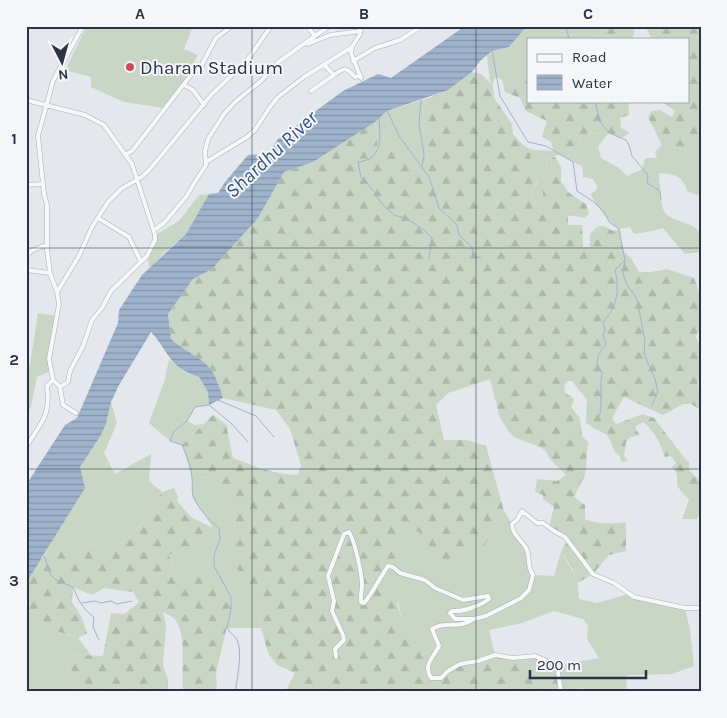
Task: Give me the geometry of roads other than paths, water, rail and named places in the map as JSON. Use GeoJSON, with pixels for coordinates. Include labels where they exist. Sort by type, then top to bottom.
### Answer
{"type":"FeatureCollection","features":[{"type":"Feature","properties":{"kind":"street"},"geometry":{"type":"LineString","coordinates":[[76,413],[66,408],[62,402],[60,387],[53,380],[49,359],[58,316],[57,292],[50,273],[46,245],[47,205],[38,136],[53,80],[83,26]]}},
{"type":"Feature","properties":{"kind":"street"},"geometry":{"type":"LineString","coordinates":[[126,154],[132,151],[194,72],[199,70],[216,38],[232,26]]}},
{"type":"Feature","properties":{"kind":"street"},"geometry":{"type":"LineString","coordinates":[[57,292],[79,256],[92,227],[114,195],[143,176],[150,169],[220,86],[246,62],[271,26]]}},
{"type":"Feature","properties":{"kind":"street"},"geometry":{"type":"LineString","coordinates":[[307,26],[315,36]]}},
{"type":"Feature","properties":{"kind":"street"},"geometry":{"type":"LineString","coordinates":[[206,162],[205,151],[208,139],[235,102],[261,81],[278,63],[329,26]]}},
{"type":"Feature","properties":{"kind":"street"},"geometry":{"type":"LineString","coordinates":[[353,61],[375,48],[400,40],[422,26]]}},
{"type":"Feature","properties":{"kind":"street"},"geometry":{"type":"LineString","coordinates":[[304,45],[330,35],[360,28]]}},
{"type":"Feature","properties":{"kind":"street"},"geometry":{"type":"LineString","coordinates":[[311,91],[345,69],[348,69],[356,77],[360,77],[351,53],[360,28]]}},
{"type":"Feature","properties":{"kind":"street"},"geometry":{"type":"LineString","coordinates":[[154,230],[164,222],[186,197],[206,162],[255,130],[278,97],[309,73],[352,47]]}},
{"type":"Feature","properties":{"kind":"street"},"geometry":{"type":"LineString","coordinates":[[324,65],[334,75]]}},
{"type":"Feature","properties":{"kind":"street"},"geometry":{"type":"LineString","coordinates":[[184,85],[193,90],[204,105]]}},
{"type":"Feature","properties":{"kind":"street"},"geometry":{"type":"LineString","coordinates":[[26,100],[85,116],[104,125],[132,164],[154,230],[155,240],[147,256],[111,292],[102,308],[92,320],[83,346],[70,370],[68,382],[60,387]]}},
{"type":"Feature","properties":{"kind":"street"},"geometry":{"type":"LineString","coordinates":[[26,185],[43,184]]}},
{"type":"Feature","properties":{"kind":"street"},"geometry":{"type":"LineString","coordinates":[[98,218],[129,237],[141,262]]}},
{"type":"Feature","properties":{"kind":"street"},"geometry":{"type":"LineString","coordinates":[[26,257],[30,251],[46,245]]}},
{"type":"Feature","properties":{"kind":"street"},"geometry":{"type":"LineString","coordinates":[[26,270],[50,273]]}},
{"type":"Feature","properties":{"kind":"street"},"geometry":{"type":"LineString","coordinates":[[26,447],[47,412],[49,399],[47,386],[53,380]]}},
{"type":"Feature","properties":{"kind":"street"},"geometry":{"type":"LineString","coordinates":[[336,657],[335,649],[344,640],[332,611],[334,601],[328,576],[344,534],[348,532],[352,536],[360,563],[361,602],[364,603],[368,601],[388,566],[393,567],[400,573],[425,580],[435,588],[463,600],[484,595],[488,596],[489,599],[484,603],[462,612],[452,611],[450,613],[455,619],[474,619],[486,616],[513,603],[529,590],[533,576],[528,568],[528,552],[512,530],[512,524],[517,520],[522,511],[537,523],[544,523],[565,537],[593,574],[614,583],[628,594],[685,608],[701,608]]}},
{"type":"Feature","properties":{"kind":"street"},"geometry":{"type":"LineString","coordinates":[[474,619],[467,624],[443,624],[432,629],[439,646],[429,660],[428,674],[431,678],[441,678],[460,664],[478,661],[495,655],[513,658],[535,656],[557,665],[561,692]]}},
{"type":"Feature","properties":{"kind":"water","name":"Shardhu River"},"geometry":{"type":"Polygon","coordinates":[[[465,26],[527,26],[509,47],[492,51],[480,61],[472,72],[448,90],[387,111],[375,122],[313,162],[284,172],[258,218],[212,269],[193,279],[168,314],[171,339],[209,367],[223,398],[209,405],[208,392],[199,377],[181,369],[175,364],[151,332],[119,385],[111,402],[106,424],[101,435],[80,467],[85,488],[26,583],[26,485],[65,425],[77,418],[118,323],[119,310],[142,275],[186,234],[209,194],[218,193],[248,155],[268,154],[278,139],[343,91],[378,74],[391,78],[465,26]]]}},
{"type":"Feature","properties":{"kind":"waterway"},"geometry":{"type":"LineString","coordinates":[[566,26],[569,38]]}},
{"type":"Feature","properties":{"kind":"waterway"},"geometry":{"type":"LineString","coordinates":[[492,50],[500,96],[528,142],[546,146],[573,162],[577,191],[594,202],[605,213],[609,222],[619,229],[625,260],[623,273],[626,283],[637,299],[645,341],[644,354],[655,379],[658,392],[652,405]]}},
{"type":"Feature","properties":{"kind":"waterway"},"geometry":{"type":"LineString","coordinates":[[421,100],[419,123],[424,155],[422,167]]}},
{"type":"Feature","properties":{"kind":"waterway"},"geometry":{"type":"LineString","coordinates":[[595,102],[600,122],[609,133],[626,140],[632,156],[648,175],[647,183],[660,191],[661,199]]}},
{"type":"Feature","properties":{"kind":"waterway"},"geometry":{"type":"LineString","coordinates":[[387,110],[399,136],[429,177],[439,208],[457,225],[459,235],[472,247],[473,255],[481,258]]}},
{"type":"Feature","properties":{"kind":"waterway"},"geometry":{"type":"LineString","coordinates":[[379,118],[379,146],[372,157],[358,162],[361,177],[382,204],[394,215],[408,219],[432,238],[429,259]]}},
{"type":"Feature","properties":{"kind":"waterway"},"geometry":{"type":"LineString","coordinates":[[598,420],[601,409],[602,373],[597,361],[606,344],[603,335],[605,330],[603,322],[608,316],[616,298],[615,270],[625,260]]}},
{"type":"Feature","properties":{"kind":"waterway"},"geometry":{"type":"LineString","coordinates":[[218,400],[256,416],[274,437]]}},
{"type":"Feature","properties":{"kind":"waterway"},"geometry":{"type":"LineString","coordinates":[[208,405],[195,407],[187,421],[174,431],[170,441],[182,445],[191,471],[194,498],[201,510],[219,528],[220,539],[214,555],[214,566],[231,597],[231,609],[227,628],[237,640],[240,651],[235,692]]}},
{"type":"Feature","properties":{"kind":"waterway"},"geometry":{"type":"LineString","coordinates":[[209,405],[231,423],[248,442]]}},
{"type":"Feature","properties":{"kind":"waterway"},"geometry":{"type":"LineString","coordinates":[[44,556],[51,575],[57,581],[62,580],[65,584],[73,587],[84,608],[94,617],[93,627],[99,640]]}},
{"type":"Feature","properties":{"kind":"waterway"},"geometry":{"type":"LineString","coordinates":[[82,603],[111,601],[117,604],[132,601]]}},
{"type":"Feature","properties":{"kind":"place","name":"Dharan Stadium"},"geometry":{"type":"Point","coordinates":[130,67]}}]}
